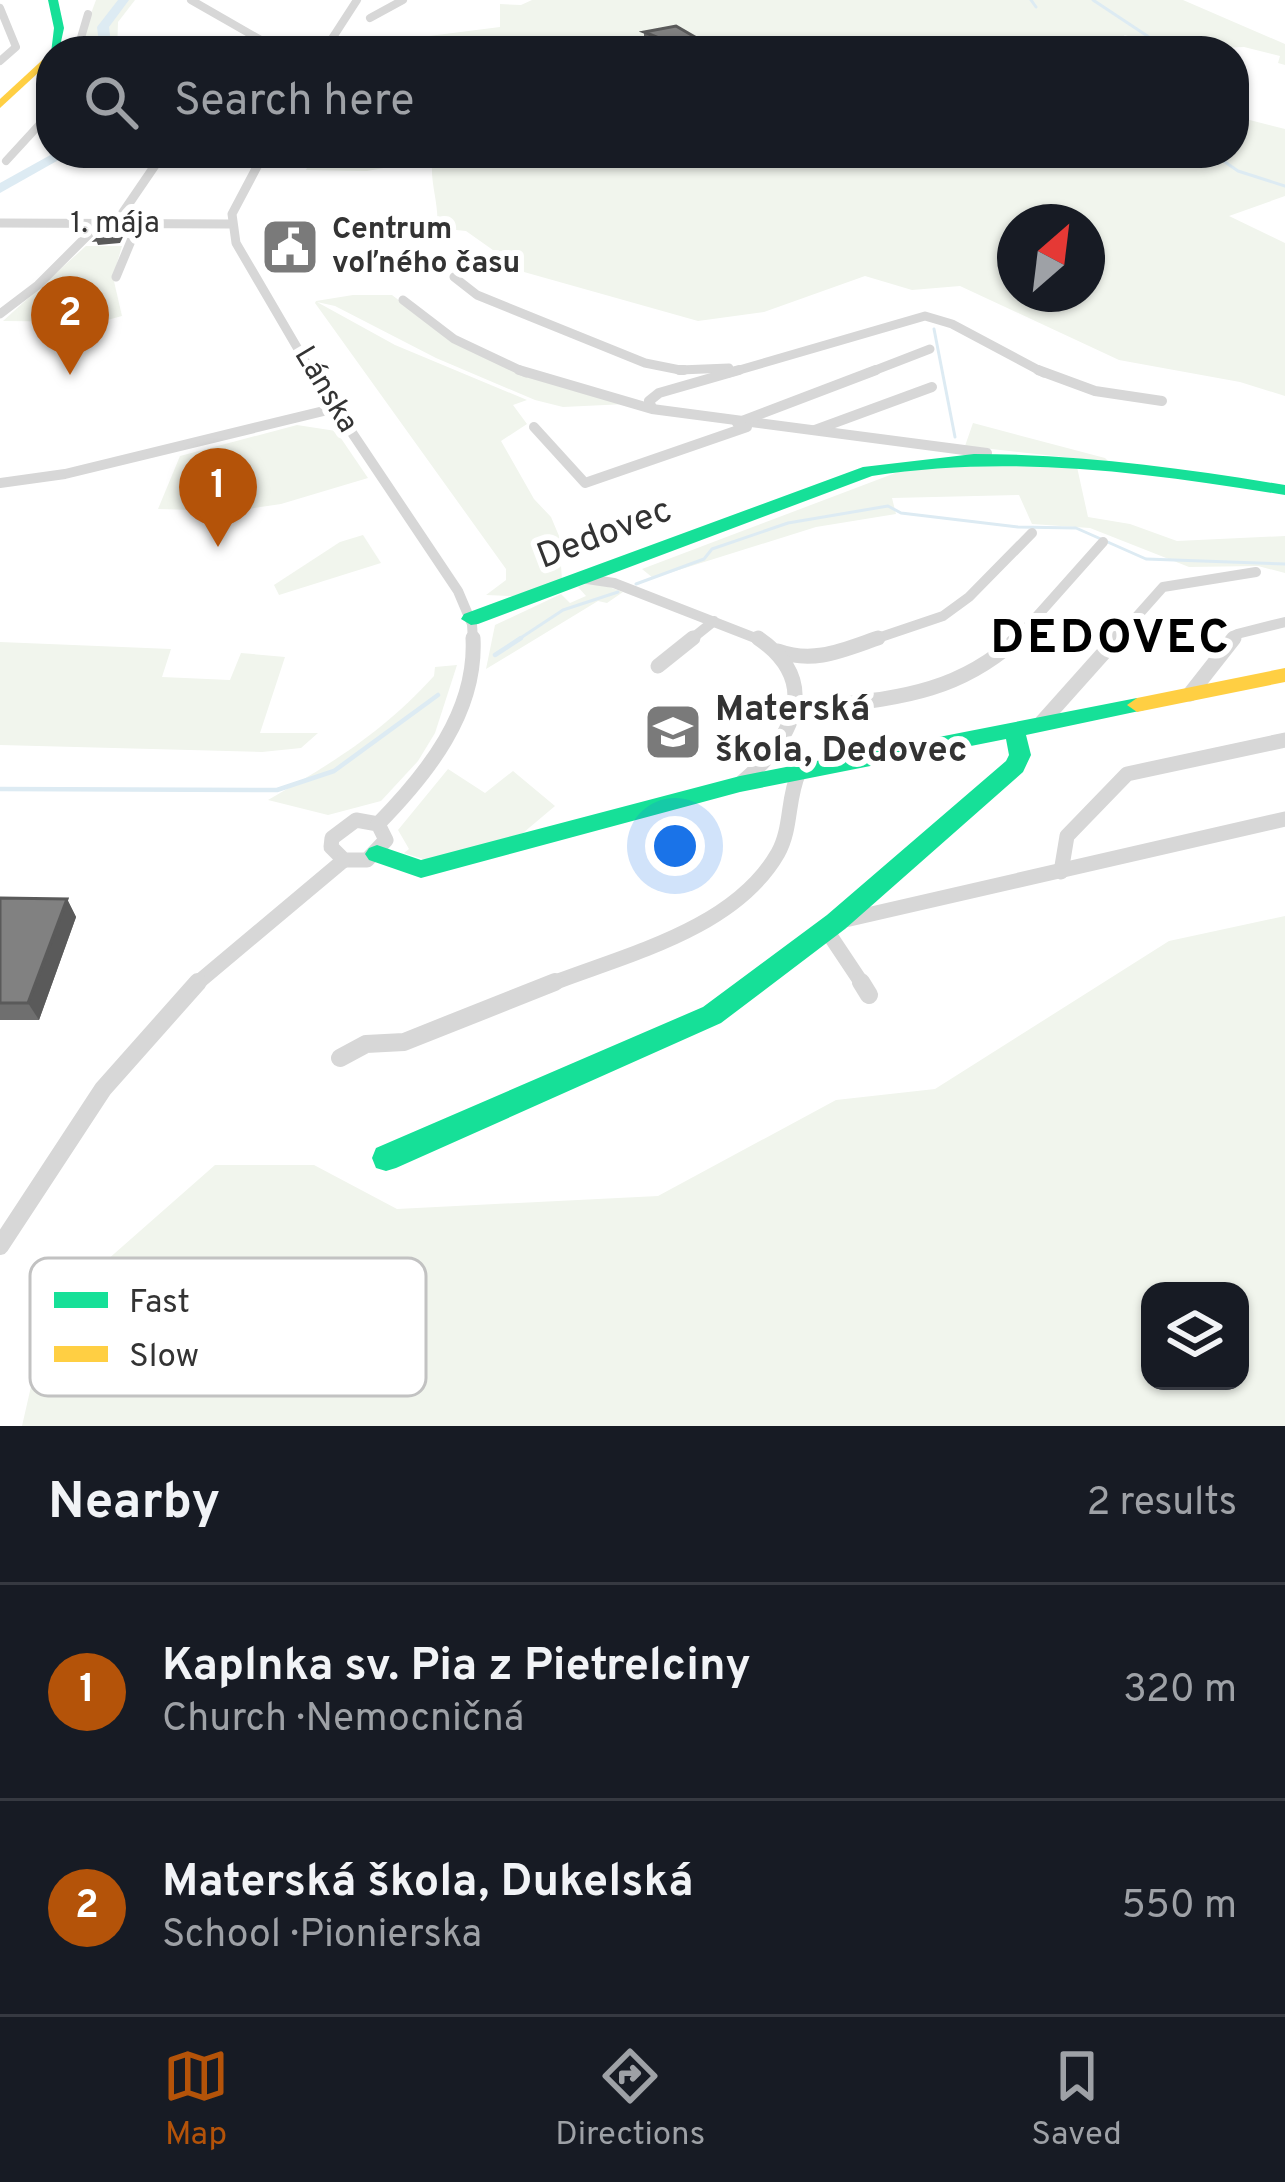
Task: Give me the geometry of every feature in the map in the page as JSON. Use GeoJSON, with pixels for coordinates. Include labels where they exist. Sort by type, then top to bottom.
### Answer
{"type":"FeatureCollection","features":[{"type":"Feature","properties":{"kind":"street"},"geometry":{"type":"LineString","coordinates":[[53,0],[57,36]]}},
{"type":"Feature","properties":{"kind":"street"},"geometry":{"type":"LineString","coordinates":[[190,0],[247,36]]}},
{"type":"Feature","properties":{"kind":"street"},"geometry":{"type":"LineString","coordinates":[[334,36],[357,0]]}},
{"type":"Feature","properties":{"kind":"street"},"geometry":{"type":"LineString","coordinates":[[370,19],[404,0]]}},
{"type":"Feature","properties":{"kind":"street"},"geometry":{"type":"LineString","coordinates":[[0,8],[16,45],[0,61]]}},
{"type":"Feature","properties":{"kind":"street"},"geometry":{"type":"LineString","coordinates":[[81,36],[88,14]]}},
{"type":"Feature","properties":{"kind":"street"},"geometry":{"type":"LineString","coordinates":[[0,105],[36,70]]}},
{"type":"Feature","properties":{"kind":"street"},"geometry":{"type":"LineString","coordinates":[[6,160],[36,128]]}},
{"type":"Feature","properties":{"kind":"street"},"geometry":{"type":"LineString","coordinates":[[116,224],[153,168]]}},
{"type":"Feature","properties":{"kind":"street"},"geometry":{"type":"LineString","coordinates":[[230,224],[256,168]]}},
{"type":"Feature","properties":{"kind":"street","name":"1. mája"},"geometry":{"type":"LineString","coordinates":[[0,224],[230,224]]}},
{"type":"Feature","properties":{"kind":"street"},"geometry":{"type":"LineString","coordinates":[[0,314],[99,224]]}},
{"type":"Feature","properties":{"kind":"street"},"geometry":{"type":"LineString","coordinates":[[116,277],[138,224]]}},
{"type":"Feature","properties":{"kind":"street","name":"Lánska"},"geometry":{"type":"LineString","coordinates":[[230,224],[241,253],[471,619]]}},
{"type":"Feature","properties":{"kind":"street"},"geometry":{"type":"LineString","coordinates":[[454,277],[481,297],[637,361],[680,370],[744,368]]}},
{"type":"Feature","properties":{"kind":"street","name":"Dedovec"},"geometry":{"type":"LineString","coordinates":[[403,300],[460,343],[605,398],[909,451],[987,453],[1285,490]]}},
{"type":"Feature","properties":{"kind":"street"},"geometry":{"type":"LineString","coordinates":[[605,398],[632,401],[929,316],[1059,382],[1111,395],[1162,400]]}},
{"type":"Feature","properties":{"kind":"street"},"geometry":{"type":"LineString","coordinates":[[736,423],[930,349]]}},
{"type":"Feature","properties":{"kind":"street","name":"Dedovec"},"geometry":{"type":"LineString","coordinates":[[810,432],[932,387]]}},
{"type":"Feature","properties":{"kind":"street"},"geometry":{"type":"LineString","coordinates":[[652,408],[649,401],[659,393]]}},
{"type":"Feature","properties":{"kind":"street"},"geometry":{"type":"LineString","coordinates":[[0,483],[164,451],[182,440],[336,408]]}},
{"type":"Feature","properties":{"kind":"street"},"geometry":{"type":"LineString","coordinates":[[535,427],[585,482],[752,425]]}},
{"type":"Feature","properties":{"kind":"street","name":"Dedovec"},"geometry":{"type":"LineString","coordinates":[[471,619],[869,471],[909,451]]}},
{"type":"Feature","properties":{"kind":"street"},"geometry":{"type":"LineString","coordinates":[[798,690],[806,671],[821,657],[943,616],[1032,533]]}},
{"type":"Feature","properties":{"kind":"street"},"geometry":{"type":"LineString","coordinates":[[797,710],[952,684],[980,668],[1014,638],[1103,542]]}},
{"type":"Feature","properties":{"kind":"street"},"geometry":{"type":"LineString","coordinates":[[1042,722],[1163,587],[1256,572]]}},
{"type":"Feature","properties":{"kind":"street","name":"Dedovec"},"geometry":{"type":"LineString","coordinates":[[582,579],[612,580],[628,593],[752,634],[800,659],[821,657]]}},
{"type":"Feature","properties":{"kind":"street"},"geometry":{"type":"LineString","coordinates":[[378,824],[422,777],[451,730],[471,665],[471,619]]}},
{"type":"Feature","properties":{"kind":"street"},"geometry":{"type":"LineString","coordinates":[[658,667],[714,621]]}},
{"type":"Feature","properties":{"kind":"street"},"geometry":{"type":"LineString","coordinates":[[1190,694],[1237,634],[1285,622]]}},
{"type":"Feature","properties":{"kind":"street"},"geometry":{"type":"LineString","coordinates":[[740,784],[771,756],[797,710],[795,677],[776,650]]}},
{"type":"Feature","properties":{"kind":"street"},"geometry":{"type":"LineString","coordinates":[[377,854],[421,869],[740,784],[1285,675]]}},
{"type":"Feature","properties":{"kind":"street"},"geometry":{"type":"LineString","coordinates":[[386,1158],[712,1015],[831,925],[1015,766],[1020,755],[1014,727]]}},
{"type":"Feature","properties":{"kind":"street"},"geometry":{"type":"LineString","coordinates":[[1061,872],[1067,836],[1127,774],[1285,740]]}},
{"type":"Feature","properties":{"kind":"street"},"geometry":{"type":"LineString","coordinates":[[340,1058],[366,1044],[404,1042],[690,929],[713,915],[780,850],[788,792],[799,772]]}},
{"type":"Feature","properties":{"kind":"street"},"geometry":{"type":"LineString","coordinates":[[831,925],[1285,819]]}},
{"type":"Feature","properties":{"kind":"street"},"geometry":{"type":"LineString","coordinates":[[344,860],[331,847],[333,834],[356,820],[378,824]]}},
{"type":"Feature","properties":{"kind":"street"},"geometry":{"type":"LineString","coordinates":[[0,1246],[101,1096],[172,1008],[344,860],[367,860],[377,854],[386,840],[378,824]]}},
{"type":"Feature","properties":{"kind":"street"},"geometry":{"type":"LineString","coordinates":[[884,881],[887,896],[902,908]]}},
{"type":"Feature","properties":{"kind":"street"},"geometry":{"type":"LineString","coordinates":[[831,925],[869,995]]}},
{"type":"Feature","properties":{"kind":"shaded area"},"geometry":{"type":"Polygon","coordinates":[[[96,0],[135,0],[118,22],[118,36],[83,36],[96,0]]]}},
{"type":"Feature","properties":{"kind":"shaded area"},"geometry":{"type":"Polygon","coordinates":[[[532,0],[1183,0],[1285,44],[1285,65],[1278,63],[1280,56],[1249,48],[1249,36],[429,36],[500,27],[500,4],[532,0]]]}},
{"type":"Feature","properties":{"kind":"shaded area"},"geometry":{"type":"Polygon","coordinates":[[[1249,120],[1285,129],[1285,196],[1229,216],[1285,243],[1285,396],[1240,382],[1119,360],[1016,312],[1105,312],[1105,204],[997,204],[997,303],[960,286],[912,290],[865,276],[764,312],[698,321],[524,272],[466,231],[437,228],[432,168],[1249,168],[1249,120]]]}},
{"type":"Feature","properties":{"kind":"shaded area"},"geometry":{"type":"Polygon","coordinates":[[[307,168],[384,168],[367,171],[307,168]]]}},
{"type":"Feature","properties":{"kind":"shaded area"},"geometry":{"type":"Polygon","coordinates":[[[86,246],[122,246],[113,277],[122,316],[100,322],[3,321],[86,246]]]}},
{"type":"Feature","properties":{"kind":"shaded area"},"geometry":{"type":"Polygon","coordinates":[[[392,295],[456,344],[626,404],[563,407],[535,400],[436,358],[335,306],[317,302],[395,345],[527,400],[513,405],[527,424],[501,441],[534,499],[551,517],[559,536],[562,580],[513,596],[486,595],[506,580],[506,569],[315,303],[316,301],[392,295]]]}},
{"type":"Feature","properties":{"kind":"shaded area"},"geometry":{"type":"Polygon","coordinates":[[[973,423],[1105,458],[1109,462],[965,446],[973,423]]]}},
{"type":"Feature","properties":{"kind":"shaded area"},"geometry":{"type":"Polygon","coordinates":[[[297,425],[336,431],[368,478],[281,504],[235,511],[158,509],[180,456],[297,425]]]}},
{"type":"Feature","properties":{"kind":"shaded area"},"geometry":{"type":"Polygon","coordinates":[[[986,459],[1077,467],[1088,517],[1130,524],[1177,541],[1285,536],[1285,573],[1258,566],[1189,567],[1090,528],[1032,524],[1019,495],[892,498],[896,514],[816,527],[653,578],[642,569],[898,472],[986,459]]]}},
{"type":"Feature","properties":{"kind":"shaded area"},"geometry":{"type":"Polygon","coordinates":[[[363,535],[381,563],[279,595],[274,585],[340,542],[363,535]]]}},
{"type":"Feature","properties":{"kind":"shaded area"},"geometry":{"type":"Polygon","coordinates":[[[592,581],[623,592],[607,603],[598,601],[486,669],[495,625],[561,594],[570,603],[586,596],[578,587],[592,581]]]}},
{"type":"Feature","properties":{"kind":"shaded area"},"geometry":{"type":"Polygon","coordinates":[[[0,642],[171,649],[162,677],[230,680],[241,653],[285,657],[260,733],[318,733],[301,748],[262,752],[0,745],[0,642]]]}},
{"type":"Feature","properties":{"kind":"shaded area"},"geometry":{"type":"Polygon","coordinates":[[[457,665],[435,733],[418,761],[381,801],[328,815],[268,800],[376,730],[434,676],[435,667],[457,665]]]}},
{"type":"Feature","properties":{"kind":"shaded area"},"geometry":{"type":"Polygon","coordinates":[[[448,769],[485,793],[513,771],[555,806],[523,833],[429,861],[404,853],[409,849],[398,830],[448,769]]]}},
{"type":"Feature","properties":{"kind":"shaded area"},"geometry":{"type":"Polygon","coordinates":[[[1285,916],[1285,1426],[22,1426],[30,1391],[30,1396],[426,1396],[426,1258],[109,1258],[215,1165],[314,1165],[397,1209],[658,1196],[836,1100],[935,1089],[1169,941],[1285,916]]]}},
{"type":"Feature","properties":{"kind":"building"},"geometry":{"type":"Polygon","coordinates":[[[676,26],[693,36],[654,36],[644,32],[676,26]]]}},
{"type":"Feature","properties":{"kind":"building"},"geometry":{"type":"Polygon","coordinates":[[[102,227],[122,230],[119,238],[96,240],[105,232],[102,227]]]}},
{"type":"Feature","properties":{"kind":"building"},"geometry":{"type":"Polygon","coordinates":[[[0,898],[67,899],[28,1003],[0,1003],[0,898]]]}},
{"type":"Feature","properties":{"kind":"waterway"},"geometry":{"type":"LineString","coordinates":[[104,36],[103,27],[124,0]]}},
{"type":"Feature","properties":{"kind":"waterway"},"geometry":{"type":"LineString","coordinates":[[1031,0],[1036,7]]}},
{"type":"Feature","properties":{"kind":"waterway"},"geometry":{"type":"LineString","coordinates":[[1093,0],[1147,36]]}},
{"type":"Feature","properties":{"kind":"waterway"},"geometry":{"type":"LineString","coordinates":[[0,189],[37,168]]}},
{"type":"Feature","properties":{"kind":"waterway"},"geometry":{"type":"LineString","coordinates":[[1234,168],[1285,186]]}},
{"type":"Feature","properties":{"kind":"waterway"},"geometry":{"type":"LineString","coordinates":[[934,329],[955,437]]}},
{"type":"Feature","properties":{"kind":"waterway"},"geometry":{"type":"LineString","coordinates":[[636,584],[704,559],[712,549],[788,523],[888,506],[901,513],[1018,527],[1076,528],[1146,559],[1285,564]]}},
{"type":"Feature","properties":{"kind":"waterway"},"geometry":{"type":"LineString","coordinates":[[516,641],[563,610],[618,592]]}},
{"type":"Feature","properties":{"kind":"waterway"},"geometry":{"type":"LineString","coordinates":[[495,655],[521,638]]}},
{"type":"Feature","properties":{"kind":"waterway"},"geometry":{"type":"LineString","coordinates":[[0,789],[277,790],[334,771],[438,695]]}},
{"type":"Feature","properties":{"kind":"traffic: fast"},"geometry":{"type":"LineString","coordinates":[[53,0],[57,36]]}},
{"type":"Feature","properties":{"kind":"traffic: fast"},"geometry":{"type":"LineString","coordinates":[[471,619],[869,471],[974,459],[1026,459],[1129,467],[1285,490]]}},
{"type":"Feature","properties":{"kind":"traffic: fast"},"geometry":{"type":"LineString","coordinates":[[377,854],[421,869],[740,784],[1137,705]]}},
{"type":"Feature","properties":{"kind":"traffic: fast"},"geometry":{"type":"LineString","coordinates":[[386,1158],[712,1015],[836,922],[1015,766],[1020,755],[1014,727]]}},
{"type":"Feature","properties":{"kind":"traffic: slow"},"geometry":{"type":"LineString","coordinates":[[0,105],[36,70]]}},
{"type":"Feature","properties":{"kind":"traffic: slow"},"geometry":{"type":"LineString","coordinates":[[1137,705],[1285,675]]}},
{"type":"Feature","properties":{"kind":"place","name":"Centrum voľného času"},"geometry":{"type":"Point","coordinates":[290,247]}},
{"type":"Feature","properties":{"kind":"place","name":"Materská škola, Dukelská"},"geometry":{"type":"Point","coordinates":[70,375]}},
{"type":"Feature","properties":{"kind":"place","name":"Kaplnka sv. Pia z Pietrelciny"},"geometry":{"type":"Point","coordinates":[218,547]}},
{"type":"Feature","properties":{"kind":"place","name":"Materská škola, Dedovec"},"geometry":{"type":"Point","coordinates":[673,732]}},
{"type":"Feature","properties":{"kind":"district","name":"DEDOVEC"},"geometry":{"type":"Point","coordinates":[1111,640]}}]}
